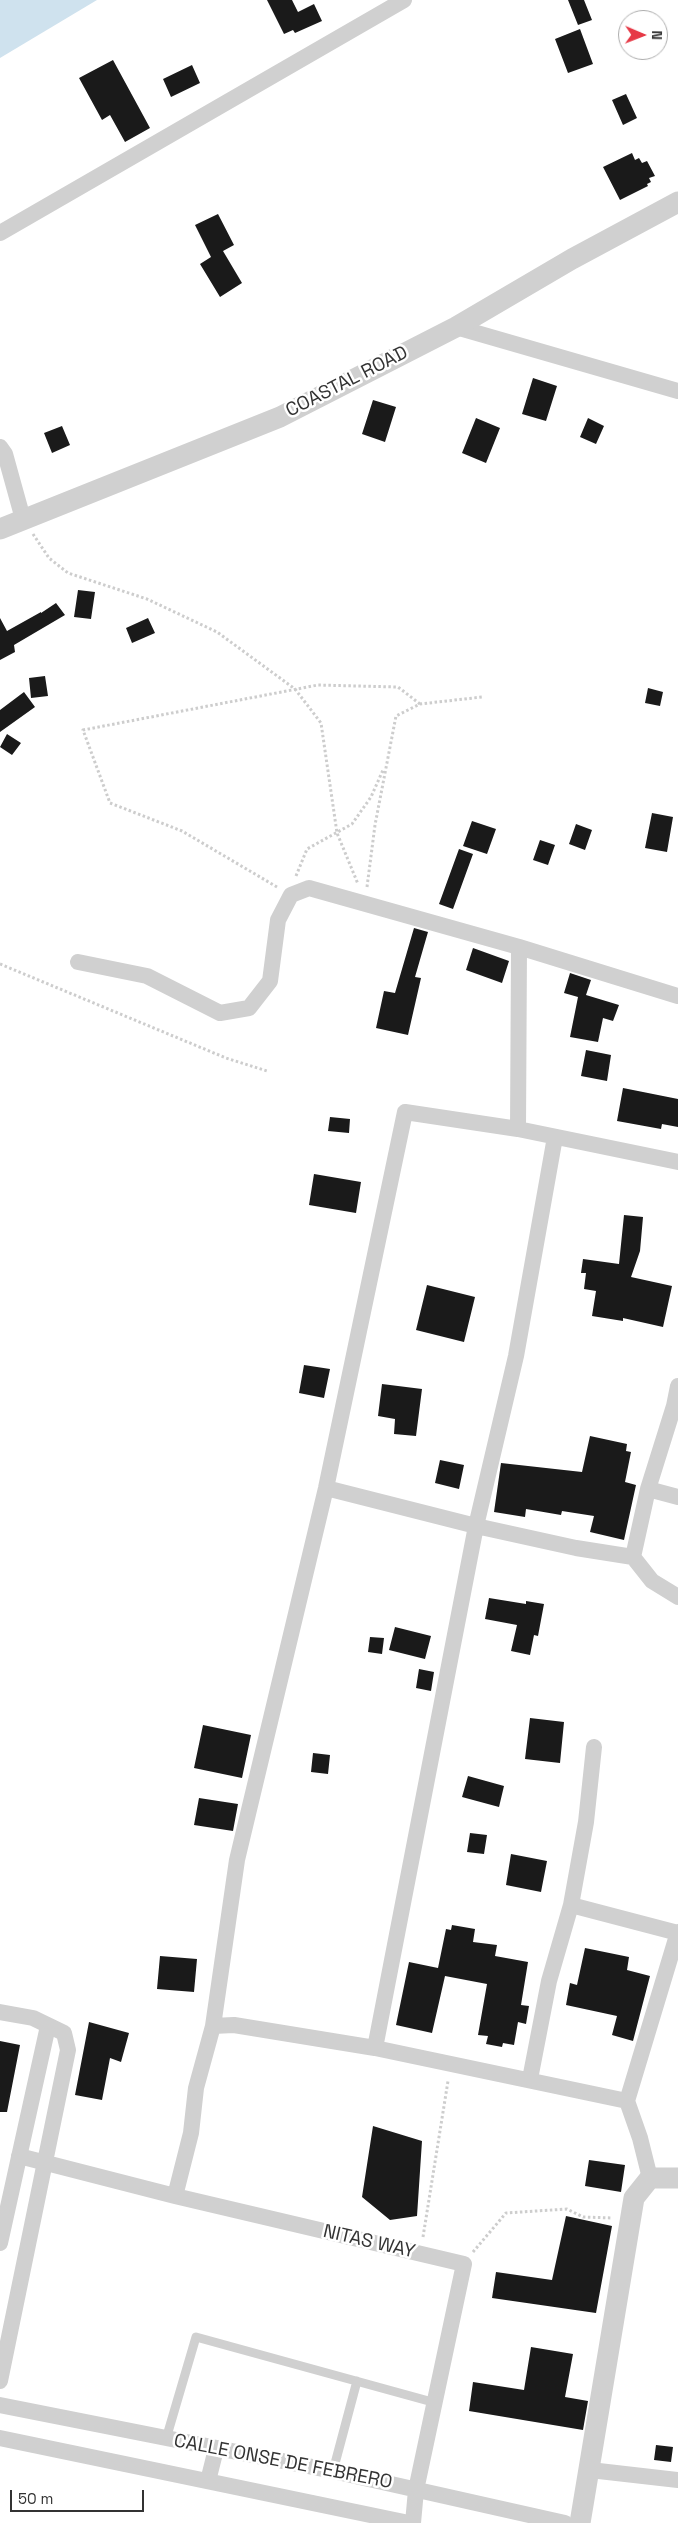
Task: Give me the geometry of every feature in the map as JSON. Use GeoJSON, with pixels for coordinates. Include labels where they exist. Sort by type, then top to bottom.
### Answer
{"type":"FeatureCollection","features":[{"type":"Feature","properties":{"kind":"street"},"geometry":{"type":"LineString","coordinates":[[0,233],[404,0]]}},
{"type":"Feature","properties":{"kind":"street","name":"COASTAL ROAD"},"geometry":{"type":"LineString","coordinates":[[0,528],[280,417],[456,327],[572,259],[678,202]]}},
{"type":"Feature","properties":{"kind":"street"},"geometry":{"type":"LineString","coordinates":[[456,327],[678,391]]}},
{"type":"Feature","properties":{"kind":"street"},"geometry":{"type":"LineString","coordinates":[[0,447],[5,454],[23,520]]}},
{"type":"Feature","properties":{"kind":"street"},"geometry":{"type":"LineString","coordinates":[[78,962],[147,976],[220,1013],[249,1008],[270,981],[278,920],[291,895],[309,888],[678,996]]}},
{"type":"Feature","properties":{"kind":"street"},"geometry":{"type":"LineString","coordinates":[[518,1129],[519,948]]}},
{"type":"Feature","properties":{"kind":"street"},"geometry":{"type":"LineString","coordinates":[[175,2196],[191,2133],[196,2088],[213,2026],[237,1860],[326,1488],[405,1112],[518,1129],[678,1162]]}},
{"type":"Feature","properties":{"kind":"street"},"geometry":{"type":"LineString","coordinates":[[375,2048],[476,1526],[516,1356],[555,1136]]}},
{"type":"Feature","properties":{"kind":"street"},"geometry":{"type":"LineString","coordinates":[[633,1557],[648,1489],[674,1406],[678,1386]]}},
{"type":"Feature","properties":{"kind":"street"},"geometry":{"type":"LineString","coordinates":[[326,1488],[476,1526],[576,1548],[633,1557],[652,1582],[678,1597]]}},
{"type":"Feature","properties":{"kind":"street"},"geometry":{"type":"LineString","coordinates":[[648,1489],[678,1496]]}},
{"type":"Feature","properties":{"kind":"street"},"geometry":{"type":"LineString","coordinates":[[530,2079],[549,1981],[571,1905],[586,1822],[594,1747]]}},
{"type":"Feature","properties":{"kind":"street"},"geometry":{"type":"LineString","coordinates":[[571,1905],[678,1933],[627,2101],[640,2138],[650,2178]]}},
{"type":"Feature","properties":{"kind":"street"},"geometry":{"type":"LineString","coordinates":[[0,2012],[33,2018],[64,2033],[68,2050],[0,2381]]}},
{"type":"Feature","properties":{"kind":"street"},"geometry":{"type":"LineString","coordinates":[[213,2026],[234,2025],[375,2048],[530,2079],[627,2101]]}},
{"type":"Feature","properties":{"kind":"street"},"geometry":{"type":"LineString","coordinates":[[0,2243],[48,2026]]}},
{"type":"Feature","properties":{"kind":"street","name":"NITAS WAY"},"geometry":{"type":"LineString","coordinates":[[19,2156],[175,2196],[464,2264]]}},
{"type":"Feature","properties":{"kind":"street"},"geometry":{"type":"LineString","coordinates":[[650,2178],[678,2178]]}},
{"type":"Feature","properties":{"kind":"street"},"geometry":{"type":"LineString","coordinates":[[580,2523],[634,2198],[650,2178]]}},
{"type":"Feature","properties":{"kind":"street"},"geometry":{"type":"LineString","coordinates":[[413,2523],[416,2490],[464,2264]]}},
{"type":"Feature","properties":{"kind":"street","name":"CALLE ONSE DE FEBRERO"},"geometry":{"type":"LineString","coordinates":[[0,2405],[333,2472],[565,2523]]}},
{"type":"Feature","properties":{"kind":"street","name":"CALLE ONSE DE FEBRERO"},"geometry":{"type":"LineString","coordinates":[[0,2438],[409,2523]]}},
{"type":"Feature","properties":{"kind":"street"},"geometry":{"type":"LineString","coordinates":[[208,2481],[216,2449]]}},
{"type":"Feature","properties":{"kind":"street"},"geometry":{"type":"LineString","coordinates":[[590,2470],[678,2480]]}},
{"type":"Feature","properties":{"kind":"lane"},"geometry":{"type":"LineString","coordinates":[[166,2439],[196,2337],[436,2403]]}},
{"type":"Feature","properties":{"kind":"lane"},"geometry":{"type":"LineString","coordinates":[[333,2472],[357,2381]]}},
{"type":"Feature","properties":{"kind":"path"},"geometry":{"type":"LineString","coordinates":[[23,520],[49,558],[68,573],[147,599],[218,632],[295,689],[321,723],[337,833],[365,903]]}},
{"type":"Feature","properties":{"kind":"path"},"geometry":{"type":"LineString","coordinates":[[386,764],[371,797],[352,824],[308,849],[297,871],[291,895],[182,831],[110,803],[83,730],[318,685],[398,687],[420,704]]}},
{"type":"Feature","properties":{"kind":"path"},"geometry":{"type":"LineString","coordinates":[[365,903],[374,825],[396,716],[420,704],[482,697]]}},
{"type":"Feature","properties":{"kind":"path"},"geometry":{"type":"LineString","coordinates":[[0,964],[226,1058],[267,1071]]}},
{"type":"Feature","properties":{"kind":"path"},"geometry":{"type":"LineString","coordinates":[[420,2254],[450,2063]]}},
{"type":"Feature","properties":{"kind":"path"},"geometry":{"type":"LineString","coordinates":[[464,2264],[506,2214],[568,2209],[583,2217],[632,2218]]}},
{"type":"Feature","properties":{"kind":"water"},"geometry":{"type":"Polygon","coordinates":[[[0,0],[97,0],[0,58],[0,0]]]}},
{"type":"Feature","properties":{"kind":"building"},"geometry":{"type":"Polygon","coordinates":[[[267,0],[292,0],[298,12],[314,4],[322,21],[295,33],[293,30],[284,34],[267,0]]]}},
{"type":"Feature","properties":{"kind":"building"},"geometry":{"type":"Polygon","coordinates":[[[568,0],[584,0],[592,20],[578,25],[568,0]]]}},
{"type":"Feature","properties":{"kind":"building"},"geometry":{"type":"Polygon","coordinates":[[[580,29],[593,64],[568,73],[555,39],[580,29]]]}},
{"type":"Feature","properties":{"kind":"building"},"geometry":{"type":"Polygon","coordinates":[[[113,60],[150,128],[125,142],[110,115],[102,120],[79,78],[113,60]]]}},
{"type":"Feature","properties":{"kind":"building"},"geometry":{"type":"Polygon","coordinates":[[[192,65],[200,83],[171,97],[163,79],[192,65]]]}},
{"type":"Feature","properties":{"kind":"building"},"geometry":{"type":"Polygon","coordinates":[[[626,94],[637,118],[623,125],[612,100],[626,94]]]}},
{"type":"Feature","properties":{"kind":"building"},"geometry":{"type":"Polygon","coordinates":[[[632,153],[635,160],[639,158],[642,163],[647,161],[655,176],[649,178],[651,182],[647,184],[648,186],[620,200],[603,167],[632,153]]]}},
{"type":"Feature","properties":{"kind":"building"},"geometry":{"type":"Polygon","coordinates":[[[218,214],[234,245],[223,251],[242,283],[220,297],[200,264],[211,257],[195,225],[218,214]]]}},
{"type":"Feature","properties":{"kind":"building"},"geometry":{"type":"Polygon","coordinates":[[[533,378],[557,386],[546,421],[522,414],[533,378]]]}},
{"type":"Feature","properties":{"kind":"building"},"geometry":{"type":"Polygon","coordinates":[[[373,400],[396,407],[385,442],[362,434],[373,400]]]}},
{"type":"Feature","properties":{"kind":"building"},"geometry":{"type":"Polygon","coordinates":[[[476,418],[500,428],[486,463],[462,453],[476,418]]]}},
{"type":"Feature","properties":{"kind":"building"},"geometry":{"type":"Polygon","coordinates":[[[588,418],[604,426],[596,444],[580,437],[588,418]]]}},
{"type":"Feature","properties":{"kind":"building"},"geometry":{"type":"Polygon","coordinates":[[[62,426],[70,445],[52,453],[44,433],[62,426]]]}},
{"type":"Feature","properties":{"kind":"building"},"geometry":{"type":"Polygon","coordinates":[[[78,590],[95,592],[91,619],[74,617],[78,590]]]}},
{"type":"Feature","properties":{"kind":"building"},"geometry":{"type":"Polygon","coordinates":[[[56,603],[65,615],[14,645],[15,652],[0,660],[0,618],[7,631],[56,603]]]}},
{"type":"Feature","properties":{"kind":"building"},"geometry":{"type":"Polygon","coordinates":[[[148,618],[155,633],[132,643],[126,628],[148,618]]]}},
{"type":"Feature","properties":{"kind":"building"},"geometry":{"type":"Polygon","coordinates":[[[45,676],[48,696],[31,698],[29,678],[45,676]]]}},
{"type":"Feature","properties":{"kind":"building"},"geometry":{"type":"Polygon","coordinates":[[[648,688],[663,692],[660,706],[645,703],[648,688]]]}},
{"type":"Feature","properties":{"kind":"building"},"geometry":{"type":"Polygon","coordinates":[[[24,692],[35,707],[0,732],[0,710],[24,692]]]}},
{"type":"Feature","properties":{"kind":"building"},"geometry":{"type":"Polygon","coordinates":[[[7,734],[21,743],[12,755],[0,747],[7,734]]]}},
{"type":"Feature","properties":{"kind":"building"},"geometry":{"type":"Polygon","coordinates":[[[652,813],[673,817],[667,852],[645,848],[652,813]]]}},
{"type":"Feature","properties":{"kind":"building"},"geometry":{"type":"Polygon","coordinates":[[[472,821],[496,829],[487,854],[463,846],[472,821]]]}},
{"type":"Feature","properties":{"kind":"building"},"geometry":{"type":"Polygon","coordinates":[[[576,824],[592,830],[585,850],[569,844],[576,824]]]}},
{"type":"Feature","properties":{"kind":"building"},"geometry":{"type":"Polygon","coordinates":[[[540,840],[555,845],[548,865],[533,860],[540,840]]]}},
{"type":"Feature","properties":{"kind":"building"},"geometry":{"type":"Polygon","coordinates":[[[459,849],[473,854],[453,909],[439,904],[459,849]]]}},
{"type":"Feature","properties":{"kind":"building"},"geometry":{"type":"Polygon","coordinates":[[[414,928],[428,932],[415,977],[421,978],[408,1035],[376,1028],[384,991],[395,993],[414,928]]]}},
{"type":"Feature","properties":{"kind":"building"},"geometry":{"type":"Polygon","coordinates":[[[473,948],[509,961],[502,983],[466,970],[473,948]]]}},
{"type":"Feature","properties":{"kind":"building"},"geometry":{"type":"Polygon","coordinates":[[[570,973],[591,980],[586,995],[619,1005],[613,1021],[603,1018],[598,1042],[570,1037],[578,997],[564,993],[570,973]]]}},
{"type":"Feature","properties":{"kind":"building"},"geometry":{"type":"Polygon","coordinates":[[[586,1050],[611,1055],[607,1081],[581,1076],[586,1050]]]}},
{"type":"Feature","properties":{"kind":"building"},"geometry":{"type":"Polygon","coordinates":[[[623,1088],[678,1099],[678,1127],[662,1124],[661,1129],[617,1121],[623,1088]]]}},
{"type":"Feature","properties":{"kind":"building"},"geometry":{"type":"Polygon","coordinates":[[[330,1117],[350,1119],[349,1133],[328,1131],[330,1117]]]}},
{"type":"Feature","properties":{"kind":"building"},"geometry":{"type":"Polygon","coordinates":[[[314,1174],[361,1182],[356,1213],[309,1205],[314,1174]]]}},
{"type":"Feature","properties":{"kind":"building"},"geometry":{"type":"Polygon","coordinates":[[[624,1215],[643,1217],[640,1251],[631,1277],[672,1286],[663,1327],[623,1318],[623,1321],[592,1316],[596,1291],[584,1289],[586,1273],[581,1273],[583,1259],[619,1264],[624,1215]]]}},
{"type":"Feature","properties":{"kind":"building"},"geometry":{"type":"Polygon","coordinates":[[[427,1285],[475,1297],[464,1342],[416,1330],[427,1285]]]}},
{"type":"Feature","properties":{"kind":"building"},"geometry":{"type":"Polygon","coordinates":[[[304,1365],[330,1369],[324,1398],[299,1393],[304,1365]]]}},
{"type":"Feature","properties":{"kind":"building"},"geometry":{"type":"Polygon","coordinates":[[[382,1384],[422,1389],[416,1436],[394,1434],[395,1419],[378,1416],[382,1384]]]}},
{"type":"Feature","properties":{"kind":"building"},"geometry":{"type":"Polygon","coordinates":[[[590,1436],[627,1444],[626,1451],[631,1452],[625,1482],[636,1485],[624,1540],[590,1532],[594,1516],[562,1511],[561,1515],[526,1509],[525,1517],[494,1512],[501,1463],[582,1472],[590,1436]]]}},
{"type":"Feature","properties":{"kind":"building"},"geometry":{"type":"Polygon","coordinates":[[[440,1460],[464,1465],[459,1489],[435,1483],[440,1460]]]}},
{"type":"Feature","properties":{"kind":"building"},"geometry":{"type":"Polygon","coordinates":[[[489,1598],[526,1604],[526,1601],[544,1604],[538,1636],[534,1635],[530,1655],[511,1651],[517,1625],[485,1619],[489,1598]]]}},
{"type":"Feature","properties":{"kind":"building"},"geometry":{"type":"Polygon","coordinates":[[[395,1627],[431,1636],[425,1659],[389,1650],[395,1627]]]}},
{"type":"Feature","properties":{"kind":"building"},"geometry":{"type":"Polygon","coordinates":[[[370,1637],[384,1638],[382,1654],[368,1652],[370,1637]]]}},
{"type":"Feature","properties":{"kind":"building"},"geometry":{"type":"Polygon","coordinates":[[[419,1669],[434,1672],[431,1691],[416,1688],[419,1669]]]}},
{"type":"Feature","properties":{"kind":"building"},"geometry":{"type":"Polygon","coordinates":[[[530,1718],[564,1722],[560,1763],[525,1759],[530,1718]]]}},
{"type":"Feature","properties":{"kind":"building"},"geometry":{"type":"Polygon","coordinates":[[[203,1725],[251,1735],[242,1778],[194,1768],[203,1725]]]}},
{"type":"Feature","properties":{"kind":"building"},"geometry":{"type":"Polygon","coordinates":[[[313,1753],[330,1755],[328,1774],[311,1772],[313,1753]]]}},
{"type":"Feature","properties":{"kind":"building"},"geometry":{"type":"Polygon","coordinates":[[[468,1776],[504,1786],[499,1807],[462,1797],[468,1776]]]}},
{"type":"Feature","properties":{"kind":"building"},"geometry":{"type":"Polygon","coordinates":[[[199,1798],[238,1804],[233,1831],[194,1825],[199,1798]]]}},
{"type":"Feature","properties":{"kind":"building"},"geometry":{"type":"Polygon","coordinates":[[[470,1833],[487,1835],[484,1854],[467,1852],[470,1833]]]}},
{"type":"Feature","properties":{"kind":"building"},"geometry":{"type":"Polygon","coordinates":[[[511,1854],[547,1861],[541,1892],[506,1885],[511,1854]]]}},
{"type":"Feature","properties":{"kind":"building"},"geometry":{"type":"Polygon","coordinates":[[[452,1925],[475,1929],[473,1942],[497,1945],[495,1956],[528,1962],[521,2005],[529,2006],[526,2024],[518,2022],[514,2045],[503,2043],[502,2047],[486,2044],[488,2036],[478,2035],[487,1984],[445,1976],[432,2033],[396,2025],[409,1962],[438,1968],[446,1929],[451,1930],[452,1925]]]}},
{"type":"Feature","properties":{"kind":"building"},"geometry":{"type":"Polygon","coordinates":[[[585,1948],[629,1957],[627,1970],[650,1976],[633,2041],[612,2035],[617,2016],[566,2005],[570,1983],[577,1985],[585,1948]]]}},
{"type":"Feature","properties":{"kind":"building"},"geometry":{"type":"Polygon","coordinates":[[[160,1956],[197,1959],[194,1992],[157,1989],[160,1956]]]}},
{"type":"Feature","properties":{"kind":"building"},"geometry":{"type":"Polygon","coordinates":[[[89,2022],[129,2033],[121,2062],[110,2058],[102,2100],[75,2095],[89,2022]]]}},
{"type":"Feature","properties":{"kind":"building"},"geometry":{"type":"Polygon","coordinates":[[[0,2041],[20,2045],[7,2112],[0,2112],[0,2041]]]}},
{"type":"Feature","properties":{"kind":"building"},"geometry":{"type":"Polygon","coordinates":[[[373,2126],[422,2141],[417,2216],[390,2220],[362,2197],[373,2126]]]}},
{"type":"Feature","properties":{"kind":"building"},"geometry":{"type":"Polygon","coordinates":[[[589,2160],[625,2165],[621,2192],[585,2186],[589,2160]]]}},
{"type":"Feature","properties":{"kind":"building"},"geometry":{"type":"Polygon","coordinates":[[[566,2216],[612,2226],[596,2313],[492,2298],[496,2272],[552,2280],[566,2216]]]}},
{"type":"Feature","properties":{"kind":"building"},"geometry":{"type":"Polygon","coordinates":[[[531,2347],[573,2354],[565,2397],[588,2401],[583,2430],[469,2411],[473,2382],[524,2390],[531,2347]]]}},
{"type":"Feature","properties":{"kind":"building"},"geometry":{"type":"Polygon","coordinates":[[[656,2445],[673,2447],[671,2462],[654,2460],[656,2445]]]}}]}
